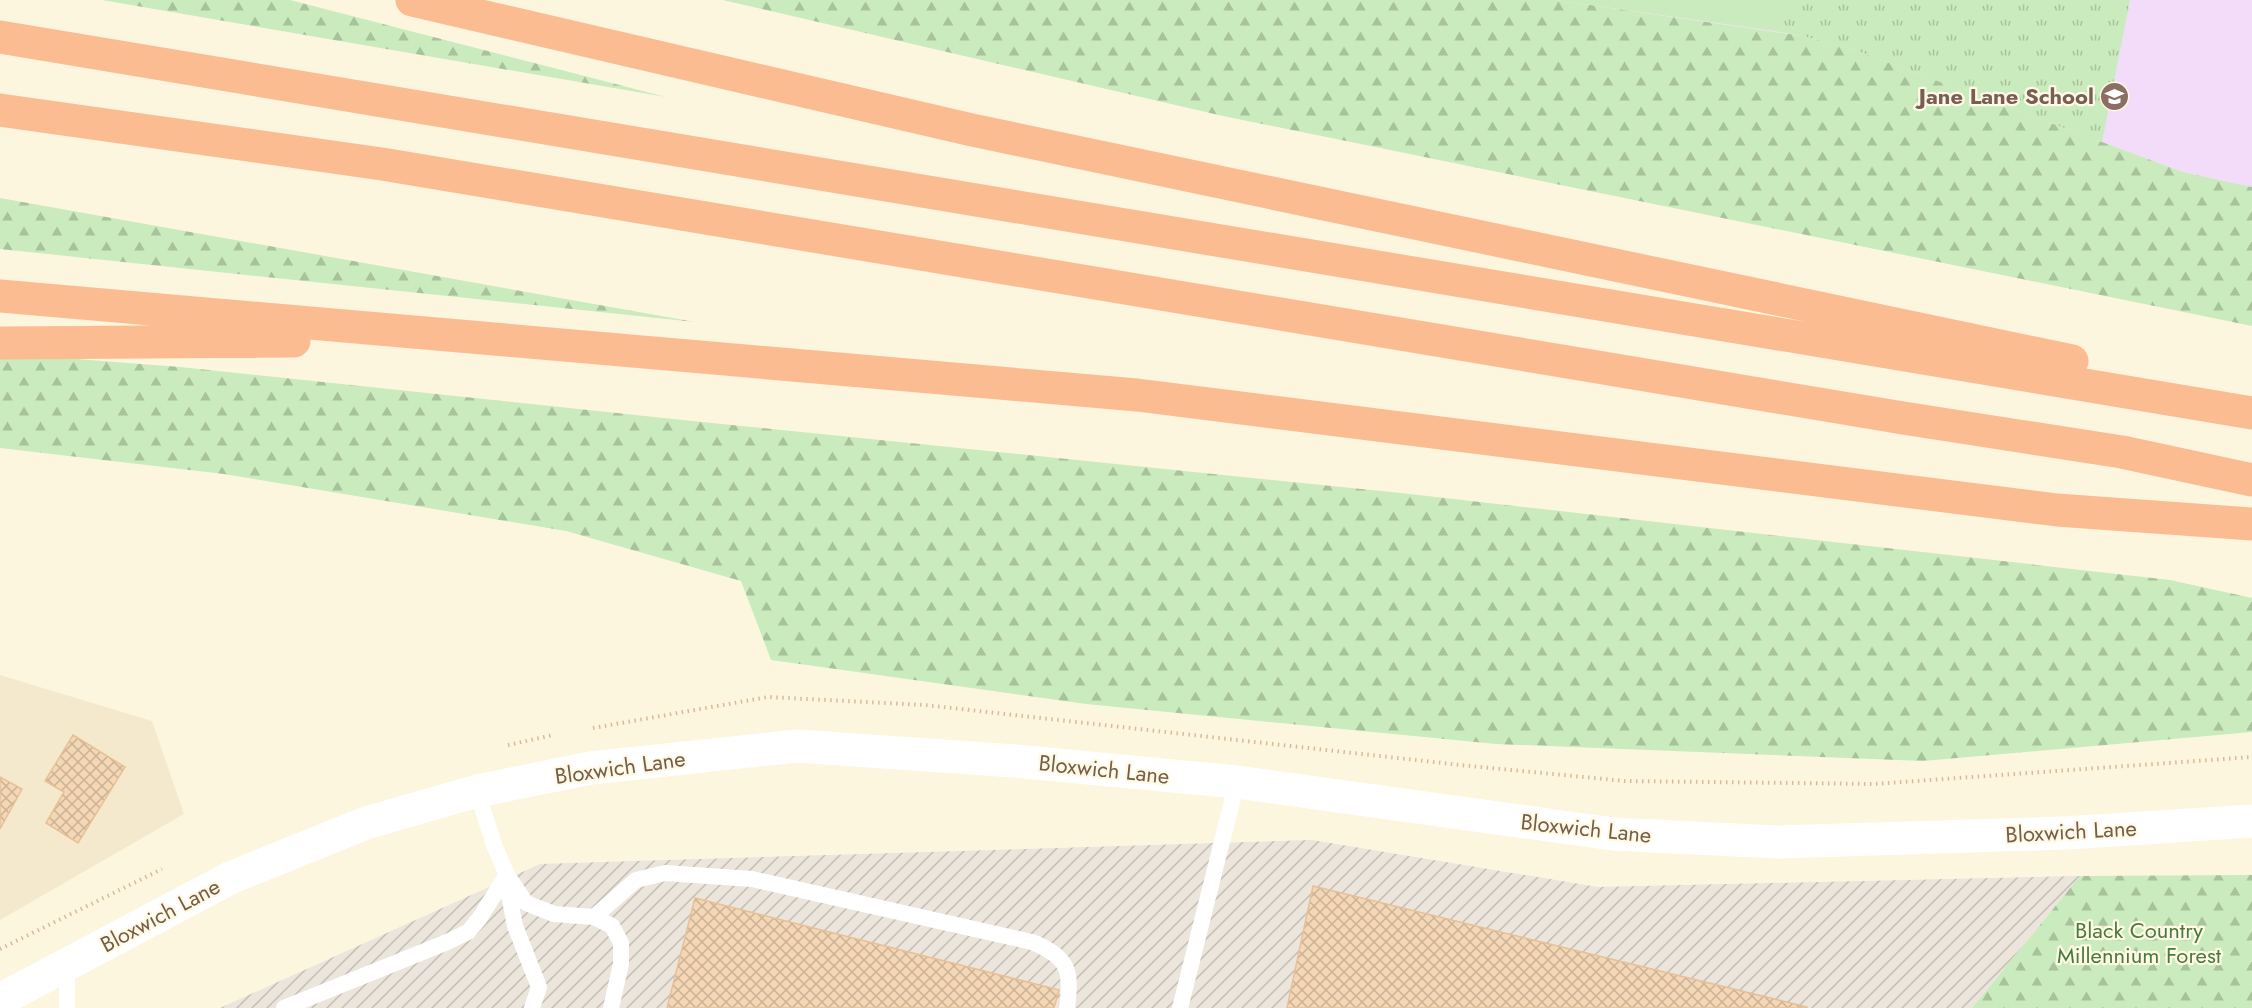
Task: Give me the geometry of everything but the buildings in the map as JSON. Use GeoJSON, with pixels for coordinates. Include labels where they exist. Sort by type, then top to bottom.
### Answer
{"type":"FeatureCollection","features":[{"type":"Feature","properties":{"kind":"highway"},"geometry":{"type":"LineString","coordinates":[[412,0],[983,133],[2252,399]]}},
{"type":"Feature","properties":{"kind":"highway"},"geometry":{"type":"LineString","coordinates":[[0,37],[2252,412]]}},
{"type":"Feature","properties":{"kind":"highway"},"geometry":{"type":"LineString","coordinates":[[0,110],[382,164],[1879,414],[2122,452],[2252,480]]}},
{"type":"Feature","properties":{"kind":"highway"},"geometry":{"type":"LineString","coordinates":[[0,296],[1137,395],[2057,510],[2252,524]]}},
{"type":"Feature","properties":{"kind":"highway"},"geometry":{"type":"LineString","coordinates":[[0,343],[494,340]]}},
{"type":"Feature","properties":{"kind":"street","name":"Bloxwich Lane"},"geometry":{"type":"LineString","coordinates":[[0,1000],[230,878],[366,823],[477,791],[591,768],[797,746],[1015,761],[1237,782],[1613,834],[1777,842],[2066,833],[2252,820]]}},
{"type":"Feature","properties":{"kind":"lane"},"geometry":{"type":"LineString","coordinates":[[1179,1008],[1237,782]]}},
{"type":"Feature","properties":{"kind":"lane"},"geometry":{"type":"LineString","coordinates":[[477,791],[506,874],[526,903],[554,914],[594,917],[612,926],[621,943],[621,964],[611,1008]]}},
{"type":"Feature","properties":{"kind":"lane"},"geometry":{"type":"LineString","coordinates":[[594,917],[636,880],[665,873],[752,879],[1032,942],[1048,948],[1064,962],[1070,984],[1067,1008]]}},
{"type":"Feature","properties":{"kind":"lane"},"geometry":{"type":"LineString","coordinates":[[284,1008],[445,944],[468,932],[479,919],[506,874]]}},
{"type":"Feature","properties":{"kind":"lane"},"geometry":{"type":"LineString","coordinates":[[506,874],[515,926],[539,987],[532,1008]]}},
{"type":"Feature","properties":{"kind":"lane"},"geometry":{"type":"LineString","coordinates":[[67,964],[67,1008]]}},
{"type":"Feature","properties":{"kind":"path"},"geometry":{"type":"LineString","coordinates":[[1460,765],[1625,781],[1874,784],[2252,757]]}},
{"type":"Feature","properties":{"kind":"shaded area","name":"Jane Lane School"},"geometry":{"type":"Polygon","coordinates":[[[1556,0],[2252,0],[2252,187],[2183,172],[1852,49],[1803,36],[1556,0]]]}},
{"type":"Feature","properties":{"kind":"shaded area"},"geometry":{"type":"Polygon","coordinates":[[[0,675],[152,721],[184,814],[0,920],[0,675]]]}},
{"type":"Feature","properties":{"kind":"shaded area"},"geometry":{"type":"Polygon","coordinates":[[[1312,840],[1598,887],[2080,876],[1972,1008],[220,1008],[540,864],[1312,840]]]}},
{"type":"Feature","properties":{"kind":"green space"},"geometry":{"type":"Polygon","coordinates":[[[102,0],[290,0],[666,97],[102,0]]]}},
{"type":"Feature","properties":{"kind":"green space"},"geometry":{"type":"Polygon","coordinates":[[[723,0],[1556,0],[1803,36],[1852,49],[2183,172],[2252,187],[2252,326],[1223,116],[723,0]]]}},
{"type":"Feature","properties":{"kind":"green space"},"geometry":{"type":"Polygon","coordinates":[[[1556,0],[1777,0],[1781,32],[1556,0]]]}},
{"type":"Feature","properties":{"kind":"green space"},"geometry":{"type":"Polygon","coordinates":[[[1777,0],[2130,0],[2102,142],[1852,49],[1781,32],[1777,0]]]}},
{"type":"Feature","properties":{"kind":"green space"},"geometry":{"type":"Polygon","coordinates":[[[0,198],[695,322],[0,249],[0,198]]]}},
{"type":"Feature","properties":{"kind":"green space"},"geometry":{"type":"Polygon","coordinates":[[[0,353],[180,367],[1401,493],[2170,580],[2252,598],[2252,732],[1923,761],[1496,744],[1086,704],[771,660],[741,581],[566,531],[224,474],[0,448],[0,353]]]}},
{"type":"Feature","properties":{"kind":"green space","name":"Black Country Millennium Forest"},"geometry":{"type":"Polygon","coordinates":[[[2252,875],[2252,1008],[1972,1008],[2080,876],[2252,875]]]}},
{"type":"Feature","properties":{"kind":"place","name":"Jane Lane School"},"geometry":{"type":"Point","coordinates":[2115,96]}}]}
